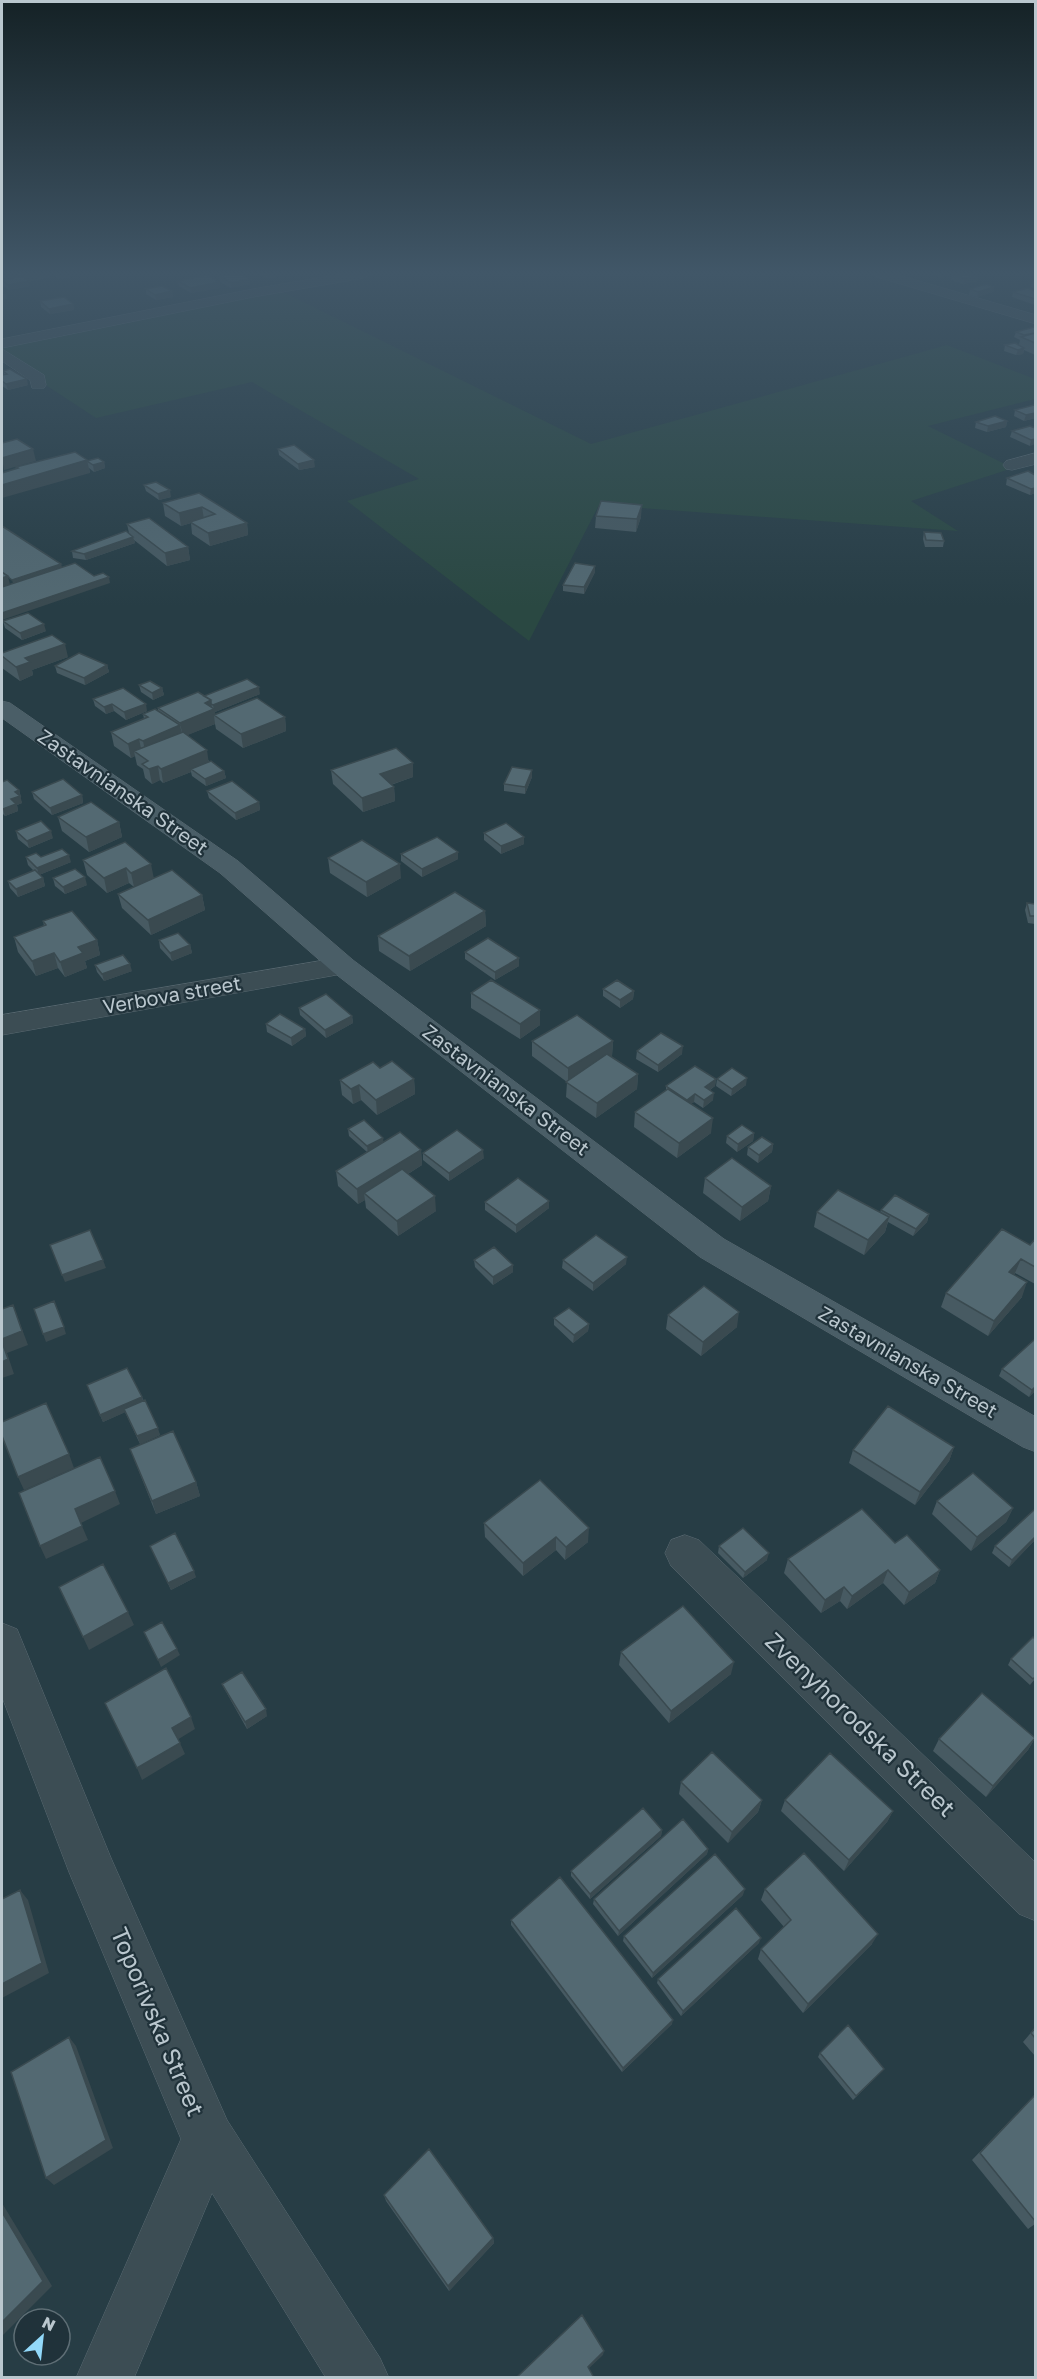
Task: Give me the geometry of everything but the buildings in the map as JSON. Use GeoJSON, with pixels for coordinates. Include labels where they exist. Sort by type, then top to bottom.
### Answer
{"type":"FeatureCollection","features":[{"type":"Feature","properties":{"kind":"street"},"geometry":{"type":"LineString","coordinates":[[1012,465],[1035,458]]}},
{"type":"Feature","properties":{"kind":"street","name":"Zastavnianska Street"},"geometry":{"type":"LineString","coordinates":[[2,708],[229,867],[344,966],[712,1248],[1035,1436]]}},
{"type":"Feature","properties":{"kind":"street","name":"Verbova street"},"geometry":{"type":"LineString","coordinates":[[2,1025],[344,966]]}},
{"type":"Feature","properties":{"kind":"street","name":"Zvenyhorodska Street"},"geometry":{"type":"LineString","coordinates":[[685,1552],[1035,1897]]}},
{"type":"Feature","properties":{"kind":"street","name":"Toporivska Street"},"geometry":{"type":"LineString","coordinates":[[2,1643],[93,1872],[208,2139],[360,2378]]}},
{"type":"Feature","properties":{"kind":"street"},"geometry":{"type":"LineString","coordinates":[[105,2378],[208,2139]]}},
{"type":"Feature","properties":{"kind":"green space"},"geometry":{"type":"Polygon","coordinates":[[[46,385],[239,385],[96,418],[46,385]]]}},
{"type":"Feature","properties":{"kind":"green space"},"geometry":{"type":"Polygon","coordinates":[[[257,385],[472,385],[591,444],[803,385],[1035,385],[1035,399],[928,426],[1013,468],[911,501],[958,531],[599,505],[529,641],[347,501],[419,479],[257,385]]]}}]}
